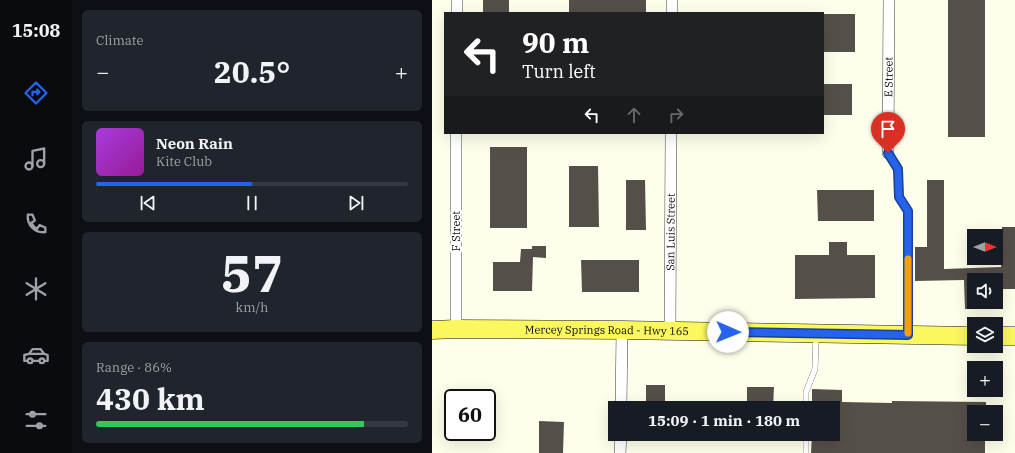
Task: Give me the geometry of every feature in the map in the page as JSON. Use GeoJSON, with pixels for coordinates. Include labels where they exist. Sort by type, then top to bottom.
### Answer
{"type":"FeatureCollection","features":[{"type":"Feature","properties":{"kind":"main road","name":"Mercey Springs Road - Hwy 165"},"geometry":{"type":"LineString","coordinates":[[432,330],[622,330],[967,336]]}},
{"type":"Feature","properties":{"kind":"main road"},"geometry":{"type":"LineString","coordinates":[[1003,336],[1015,336]]}},
{"type":"Feature","properties":{"kind":"street"},"geometry":{"type":"LineString","coordinates":[[457,0],[457,12]]}},
{"type":"Feature","properties":{"kind":"street"},"geometry":{"type":"LineString","coordinates":[[672,0],[672,12]]}},
{"type":"Feature","properties":{"kind":"street","name":"E Street"},"geometry":{"type":"LineString","coordinates":[[888,153],[889,0]]}},
{"type":"Feature","properties":{"kind":"street","name":"F Street"},"geometry":{"type":"LineString","coordinates":[[456,134],[456,329]]}},
{"type":"Feature","properties":{"kind":"street","name":"San Luis Street"},"geometry":{"type":"LineString","coordinates":[[670,331],[671,134]]}},
{"type":"Feature","properties":{"kind":"street"},"geometry":{"type":"LineString","coordinates":[[621,401],[622,330]]}},
{"type":"Feature","properties":{"kind":"street"},"geometry":{"type":"LineString","coordinates":[[620,441],[620,453]]}},
{"type":"Feature","properties":{"kind":"lane"},"geometry":{"type":"LineString","coordinates":[[888,153],[898,169],[899,197],[908,211],[908,335]]}},
{"type":"Feature","properties":{"kind":"lane"},"geometry":{"type":"LineString","coordinates":[[806,401],[806,392],[815,369],[816,333]]}},
{"type":"Feature","properties":{"kind":"lane"},"geometry":{"type":"LineString","coordinates":[[806,441],[806,453]]}},
{"type":"Feature","properties":{"kind":"building"},"geometry":{"type":"Polygon","coordinates":[[[483,0],[509,0],[509,12],[483,12],[483,0]]]}},
{"type":"Feature","properties":{"kind":"building"},"geometry":{"type":"Polygon","coordinates":[[[569,0],[646,0],[646,12],[569,12],[569,0]]]}},
{"type":"Feature","properties":{"kind":"building"},"geometry":{"type":"Polygon","coordinates":[[[948,0],[985,0],[985,137],[948,137],[948,0]]]}},
{"type":"Feature","properties":{"kind":"building"},"geometry":{"type":"Polygon","coordinates":[[[824,14],[855,14],[855,52],[824,52],[824,14]]]}},
{"type":"Feature","properties":{"kind":"building"},"geometry":{"type":"Polygon","coordinates":[[[824,84],[852,84],[852,115],[824,115],[824,84]]]}},
{"type":"Feature","properties":{"kind":"building"},"geometry":{"type":"Polygon","coordinates":[[[490,147],[527,147],[527,228],[490,228],[490,147]]]}},
{"type":"Feature","properties":{"kind":"building"},"geometry":{"type":"Polygon","coordinates":[[[569,166],[598,166],[599,227],[569,227],[569,166]]]}},
{"type":"Feature","properties":{"kind":"building"},"geometry":{"type":"Polygon","coordinates":[[[626,180],[645,180],[646,230],[626,230],[626,180]]]}},
{"type":"Feature","properties":{"kind":"building"},"geometry":{"type":"Polygon","coordinates":[[[927,180],[944,180],[944,269],[1001,267],[1001,265],[1003,265],[1002,227],[1015,227],[1015,289],[1003,289],[1003,273],[967,273],[967,309],[965,309],[964,280],[915,281],[915,247],[927,247],[927,180]]]}},
{"type":"Feature","properties":{"kind":"building"},"geometry":{"type":"Polygon","coordinates":[[[817,190],[874,190],[874,221],[818,221],[817,190]]]}},
{"type":"Feature","properties":{"kind":"building"},"geometry":{"type":"Polygon","coordinates":[[[829,242],[847,242],[847,255],[875,255],[875,298],[795,299],[795,255],[829,255],[829,242]]]}},
{"type":"Feature","properties":{"kind":"building"},"geometry":{"type":"Polygon","coordinates":[[[532,246],[546,246],[546,258],[533,257],[532,291],[493,291],[493,262],[520,262],[521,249],[532,249],[532,246]]]}},
{"type":"Feature","properties":{"kind":"building"},"geometry":{"type":"Polygon","coordinates":[[[581,260],[639,260],[639,292],[582,292],[581,260]]]}},
{"type":"Feature","properties":{"kind":"building"},"geometry":{"type":"Polygon","coordinates":[[[646,385],[665,385],[665,401],[646,401],[646,385]]]}},
{"type":"Feature","properties":{"kind":"building"},"geometry":{"type":"Polygon","coordinates":[[[747,387],[774,387],[773,401],[747,401],[747,387]]]}},
{"type":"Feature","properties":{"kind":"building"},"geometry":{"type":"Polygon","coordinates":[[[812,389],[842,390],[842,402],[986,402],[986,405],[967,405],[967,441],[985,441],[985,453],[811,453],[812,441],[840,441],[840,401],[812,401],[812,389]]]}},
{"type":"Feature","properties":{"kind":"building"},"geometry":{"type":"Polygon","coordinates":[[[539,421],[564,422],[563,453],[539,453],[539,421]]]}},
{"type":"Feature","properties":{"kind":"slow traffic"},"geometry":{"type":"LineString","coordinates":[[908,259],[908,333]]}},
{"type":"Feature","properties":{"kind":"route"},"geometry":{"type":"LineString","coordinates":[[728,332],[908,335],[908,211],[899,197],[898,169],[888,153]]}}]}
